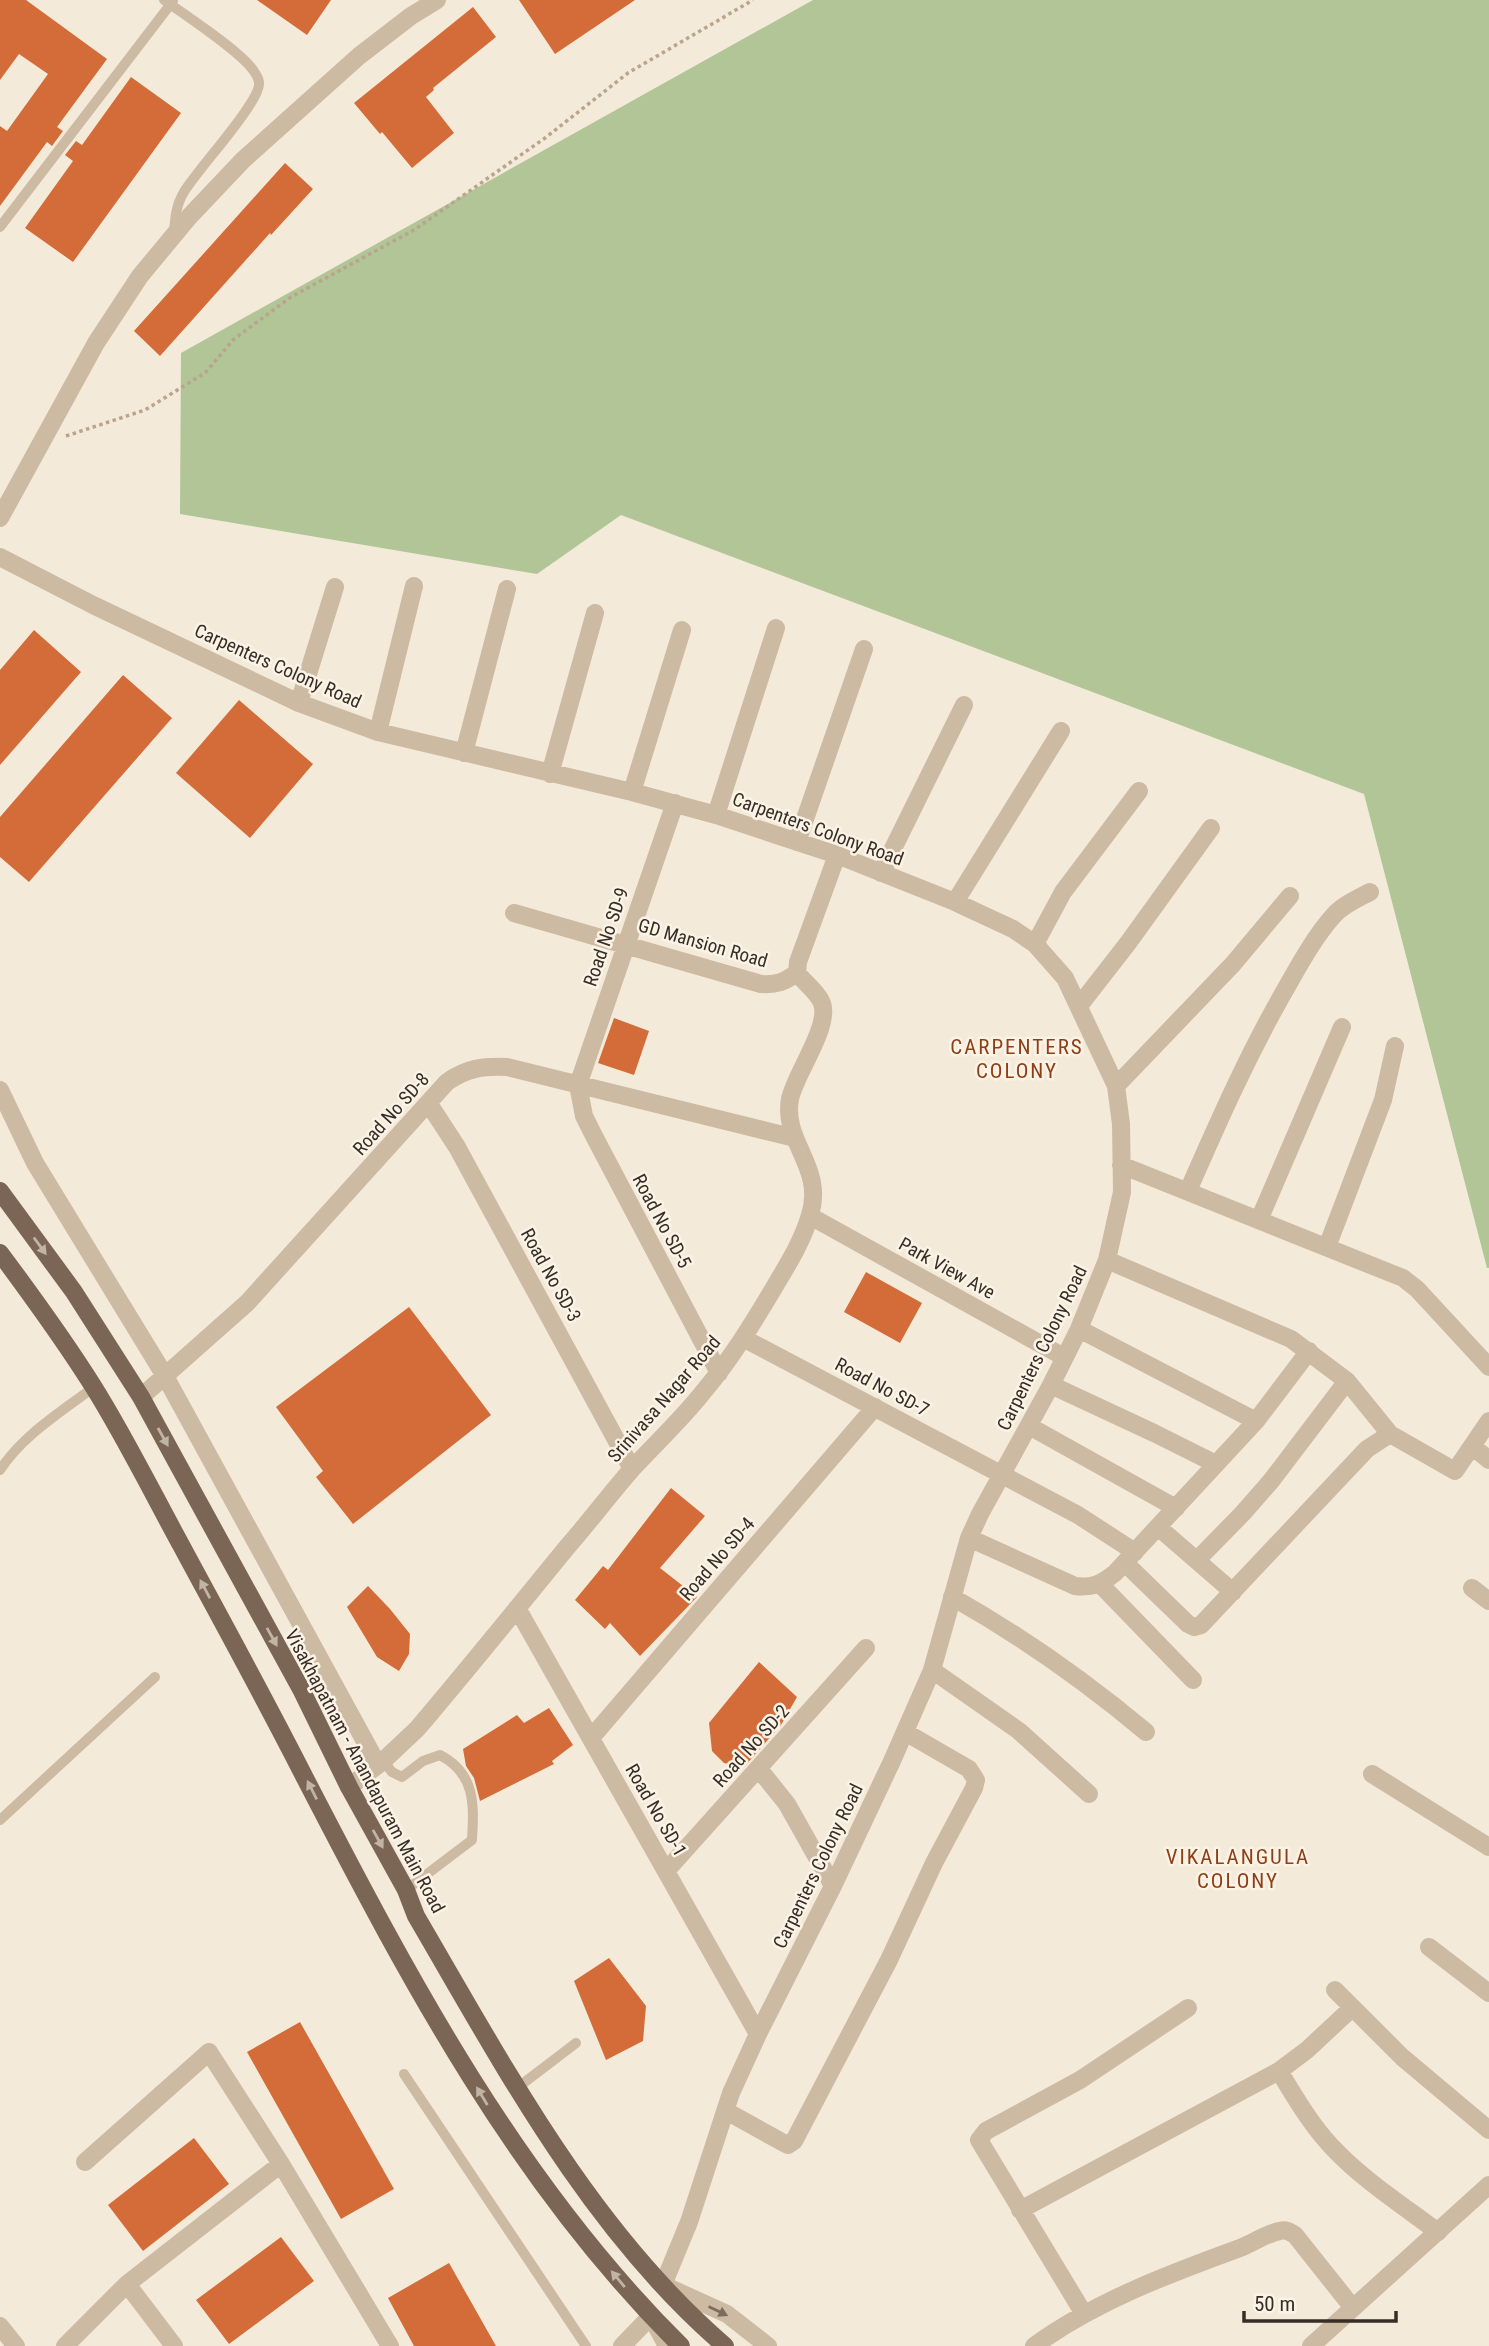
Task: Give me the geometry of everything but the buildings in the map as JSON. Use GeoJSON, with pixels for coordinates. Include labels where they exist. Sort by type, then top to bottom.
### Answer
{"type":"FeatureCollection","features":[{"type":"Feature","properties":{"kind":"main road","name":"Visakhapatnam - Anandapuram Main Road"},"geometry":{"type":"LineString","coordinates":[[0,1191],[74,1292],[141,1397],[302,1691],[349,1787],[406,1890],[416,1916],[517,2088],[582,2184],[642,2264],[725,2346]]}},
{"type":"Feature","properties":{"kind":"main road"},"geometry":{"type":"LineString","coordinates":[[0,1253],[94,1387],[273,1714],[385,1932],[490,2109],[547,2191],[619,2281],[681,2346]]}},
{"type":"Feature","properties":{"kind":"street"},"geometry":{"type":"LineString","coordinates":[[0,518],[96,343],[140,276],[174,235],[243,160],[359,56],[436,0]]}},
{"type":"Feature","properties":{"kind":"street","name":"Carpenters Colony Road"},"geometry":{"type":"LineString","coordinates":[[0,557],[93,605],[299,703],[378,732],[632,792],[716,815],[837,855],[955,902],[1013,929],[1035,943],[1065,978],[1116,1086],[1121,1124],[1122,1192],[1107,1260],[1079,1329],[969,1538],[932,1670],[833,1886],[758,2034],[726,2111],[689,2222],[663,2285]]}},
{"type":"Feature","properties":{"kind":"street"},"geometry":{"type":"LineString","coordinates":[[378,732],[414,586]]}},
{"type":"Feature","properties":{"kind":"street"},"geometry":{"type":"LineString","coordinates":[[299,703],[335,587]]}},
{"type":"Feature","properties":{"kind":"street"},"geometry":{"type":"LineString","coordinates":[[464,753],[507,589]]}},
{"type":"Feature","properties":{"kind":"street"},"geometry":{"type":"LineString","coordinates":[[550,774],[595,613]]}},
{"type":"Feature","properties":{"kind":"street"},"geometry":{"type":"LineString","coordinates":[[716,815],[776,628]]}},
{"type":"Feature","properties":{"kind":"street"},"geometry":{"type":"LineString","coordinates":[[632,792],[682,630]]}},
{"type":"Feature","properties":{"kind":"street"},"geometry":{"type":"LineString","coordinates":[[797,842],[864,649]]}},
{"type":"Feature","properties":{"kind":"street"},"geometry":{"type":"LineString","coordinates":[[881,873],[964,705]]}},
{"type":"Feature","properties":{"kind":"street"},"geometry":{"type":"LineString","coordinates":[[955,902],[1061,731]]}},
{"type":"Feature","properties":{"kind":"street"},"geometry":{"type":"LineString","coordinates":[[1035,943],[1063,892],[1139,791]]}},
{"type":"Feature","properties":{"kind":"street","name":"Road No SD-9"},"geometry":{"type":"LineString","coordinates":[[578,1085],[674,803]]}},
{"type":"Feature","properties":{"kind":"street"},"geometry":{"type":"LineString","coordinates":[[1079,1006],[1211,828]]}},
{"type":"Feature","properties":{"kind":"street"},"geometry":{"type":"LineString","coordinates":[[797,973],[798,962],[837,855]]}},
{"type":"Feature","properties":{"kind":"street"},"geometry":{"type":"LineString","coordinates":[[1188,1191],[1228,1099],[1298,968],[1324,926],[1336,913],[1370,892]]}},
{"type":"Feature","properties":{"kind":"street"},"geometry":{"type":"LineString","coordinates":[[1116,1086],[1233,964],[1290,896]]}},
{"type":"Feature","properties":{"kind":"street","name":"GD Mansion Road"},"geometry":{"type":"LineString","coordinates":[[514,913],[626,943],[761,984],[774,985],[797,973]]}},
{"type":"Feature","properties":{"kind":"street","name":"Srinivasa Nagar Road"},"geometry":{"type":"LineString","coordinates":[[349,1787],[381,1763],[417,1729],[632,1469],[675,1425],[719,1373],[781,1276],[810,1216],[815,1194],[811,1172],[795,1138],[790,1120],[790,1099],[821,1027],[824,1013],[821,1000],[797,973]]}},
{"type":"Feature","properties":{"kind":"street"},"geometry":{"type":"LineString","coordinates":[[1259,1220],[1342,1027]]}},
{"type":"Feature","properties":{"kind":"street"},"geometry":{"type":"LineString","coordinates":[[1326,1247],[1383,1100],[1395,1046]]}},
{"type":"Feature","properties":{"kind":"street","name":"Road No SD-8"},"geometry":{"type":"LineString","coordinates":[[141,1397],[247,1303],[447,1082],[470,1069],[486,1066],[507,1067],[795,1138]]}},
{"type":"Feature","properties":{"kind":"street","name":"Road No SD-5"},"geometry":{"type":"LineString","coordinates":[[578,1085],[584,1115],[594,1136],[719,1373]]}},
{"type":"Feature","properties":{"kind":"street"},"geometry":{"type":"LineString","coordinates":[[0,1090],[35,1163],[165,1376],[381,1763]]}},
{"type":"Feature","properties":{"kind":"street","name":"Road No SD-3"},"geometry":{"type":"LineString","coordinates":[[429,1104],[457,1147],[632,1469]]}},
{"type":"Feature","properties":{"kind":"street"},"geometry":{"type":"LineString","coordinates":[[1121,1165],[1410,1283],[1489,1367]]}},
{"type":"Feature","properties":{"kind":"street","name":"Park View Ave"},"geometry":{"type":"LineString","coordinates":[[810,1216],[1064,1357]]}},
{"type":"Feature","properties":{"kind":"street"},"geometry":{"type":"LineString","coordinates":[[1107,1260],[1291,1339],[1346,1381],[1390,1434],[1455,1471],[1489,1421]]}},
{"type":"Feature","properties":{"kind":"street"},"geometry":{"type":"LineString","coordinates":[[1079,1329],[1256,1421]]}},
{"type":"Feature","properties":{"kind":"street","name":"Road No SD-7"},"geometry":{"type":"LineString","coordinates":[[743,1338],[1078,1515],[1130,1558],[1188,1624],[1194,1627],[1209,1620],[1233,1592]]}},
{"type":"Feature","properties":{"kind":"street"},"geometry":{"type":"LineString","coordinates":[[969,1538],[1076,1586],[1100,1584],[1130,1558],[1256,1421],[1309,1351]]}},
{"type":"Feature","properties":{"kind":"street"},"geometry":{"type":"LineString","coordinates":[[1196,1560],[1243,1513],[1270,1481],[1346,1381]]}},
{"type":"Feature","properties":{"kind":"street"},"geometry":{"type":"LineString","coordinates":[[1051,1385],[1216,1464]]}},
{"type":"Feature","properties":{"kind":"street","name":"Road No SD-4"},"geometry":{"type":"LineString","coordinates":[[591,1738],[875,1407]]}},
{"type":"Feature","properties":{"kind":"street"},"geometry":{"type":"LineString","coordinates":[[1029,1426],[1176,1507]]}},
{"type":"Feature","properties":{"kind":"street"},"geometry":{"type":"LineString","coordinates":[[1158,1527],[1233,1592],[1367,1449],[1390,1434]]}},
{"type":"Feature","properties":{"kind":"street"},"geometry":{"type":"LineString","coordinates":[[1472,1446],[1489,1460]]}},
{"type":"Feature","properties":{"kind":"street"},"geometry":{"type":"LineString","coordinates":[[1100,1584],[1193,1680]]}},
{"type":"Feature","properties":{"kind":"street"},"geometry":{"type":"LineString","coordinates":[[1472,1588],[1489,1601]]}},
{"type":"Feature","properties":{"kind":"street"},"geometry":{"type":"LineString","coordinates":[[952,1597],[997,1623],[1099,1692],[1146,1732]]}},
{"type":"Feature","properties":{"kind":"street","name":"Road No SD-1"},"geometry":{"type":"LineString","coordinates":[[516,1608],[758,2034]]}},
{"type":"Feature","properties":{"kind":"street","name":"Road No SD-2"},"geometry":{"type":"LineString","coordinates":[[666,1871],[866,1648]]}},
{"type":"Feature","properties":{"kind":"street"},"geometry":{"type":"LineString","coordinates":[[932,1670],[1019,1731],[1089,1794]]}},
{"type":"Feature","properties":{"kind":"street"},"geometry":{"type":"LineString","coordinates":[[726,2111],[782,2142],[788,2144],[794,2141],[889,1960],[933,1863],[975,1788],[976,1780],[969,1769],[905,1732]]}},
{"type":"Feature","properties":{"kind":"street"},"geometry":{"type":"LineString","coordinates":[[759,1769],[787,1804],[833,1886]]}},
{"type":"Feature","properties":{"kind":"street"},"geometry":{"type":"LineString","coordinates":[[1372,1774],[1489,1847]]}},
{"type":"Feature","properties":{"kind":"street"},"geometry":{"type":"LineString","coordinates":[[1429,1947],[1489,1993]]}},
{"type":"Feature","properties":{"kind":"street"},"geometry":{"type":"LineString","coordinates":[[1335,1990],[1402,2057],[1489,2130]]}},
{"type":"Feature","properties":{"kind":"street"},"geometry":{"type":"LineString","coordinates":[[1084,2315],[979,2140],[981,2135],[1080,2080],[1188,2008]]}},
{"type":"Feature","properties":{"kind":"street"},"geometry":{"type":"LineString","coordinates":[[1020,2210],[1279,2071],[1307,2050],[1352,2008]]}},
{"type":"Feature","properties":{"kind":"street"},"geometry":{"type":"LineString","coordinates":[[85,2162],[209,2052],[281,2164],[390,2346]]}},
{"type":"Feature","properties":{"kind":"street"},"geometry":{"type":"LineString","coordinates":[[1279,2071],[1309,2118],[1331,2146],[1361,2174],[1438,2232]]}},
{"type":"Feature","properties":{"kind":"street"},"geometry":{"type":"LineString","coordinates":[[65,2346],[127,2284],[281,2164]]}},
{"type":"Feature","properties":{"kind":"street"},"geometry":{"type":"LineString","coordinates":[[1311,2346],[1489,2185]]}},
{"type":"Feature","properties":{"kind":"street"},"geometry":{"type":"LineString","coordinates":[[1034,2346],[1084,2315],[1177,2270],[1287,2230],[1295,2235],[1353,2308]]}},
{"type":"Feature","properties":{"kind":"street"},"geometry":{"type":"LineString","coordinates":[[127,2284],[174,2346]]}},
{"type":"Feature","properties":{"kind":"street"},"geometry":{"type":"LineString","coordinates":[[663,2285],[727,2314],[768,2346]]}},
{"type":"Feature","properties":{"kind":"street"},"geometry":{"type":"LineString","coordinates":[[622,2346],[651,2316],[667,2346]]}},
{"type":"Feature","properties":{"kind":"street"},"geometry":{"type":"LineString","coordinates":[[0,2326],[16,2346]]}},
{"type":"Feature","properties":{"kind":"lane"},"geometry":{"type":"LineString","coordinates":[[0,227],[169,2],[240,56],[255,71],[260,83],[256,97],[248,109],[183,194],[175,214],[174,235]]}},
{"type":"Feature","properties":{"kind":"lane"},"geometry":{"type":"LineString","coordinates":[[0,1470],[6,1460],[41,1426],[94,1387]]}},
{"type":"Feature","properties":{"kind":"lane"},"geometry":{"type":"LineString","coordinates":[[0,1820],[155,1676]]}},
{"type":"Feature","properties":{"kind":"lane"},"geometry":{"type":"LineString","coordinates":[[381,1763],[402,1777],[423,1762],[440,1755],[452,1761],[467,1783],[474,1804],[472,1840],[406,1890]]}},
{"type":"Feature","properties":{"kind":"lane"},"geometry":{"type":"LineString","coordinates":[[517,2088],[576,2043]]}},
{"type":"Feature","properties":{"kind":"lane"},"geometry":{"type":"LineString","coordinates":[[404,2074],[586,2346]]}},
{"type":"Feature","properties":{"kind":"path"},"geometry":{"type":"LineString","coordinates":[[40,444],[145,410],[205,373],[234,339],[291,297],[414,230],[545,138],[628,73],[753,0]]}},
{"type":"Feature","properties":{"kind":"green space"},"geometry":{"type":"Polygon","coordinates":[[[813,0],[1489,0],[1489,1268],[1364,794],[621,515],[537,574],[180,514],[181,353],[813,0]]]}},
{"type":"Feature","properties":{"kind":"district","name":"CARPENTERS COLONY"},"geometry":{"type":"Point","coordinates":[1017,1059]}},
{"type":"Feature","properties":{"kind":"district","name":"VIKALANGULA COLONY"},"geometry":{"type":"Point","coordinates":[1238,1869]}}]}
